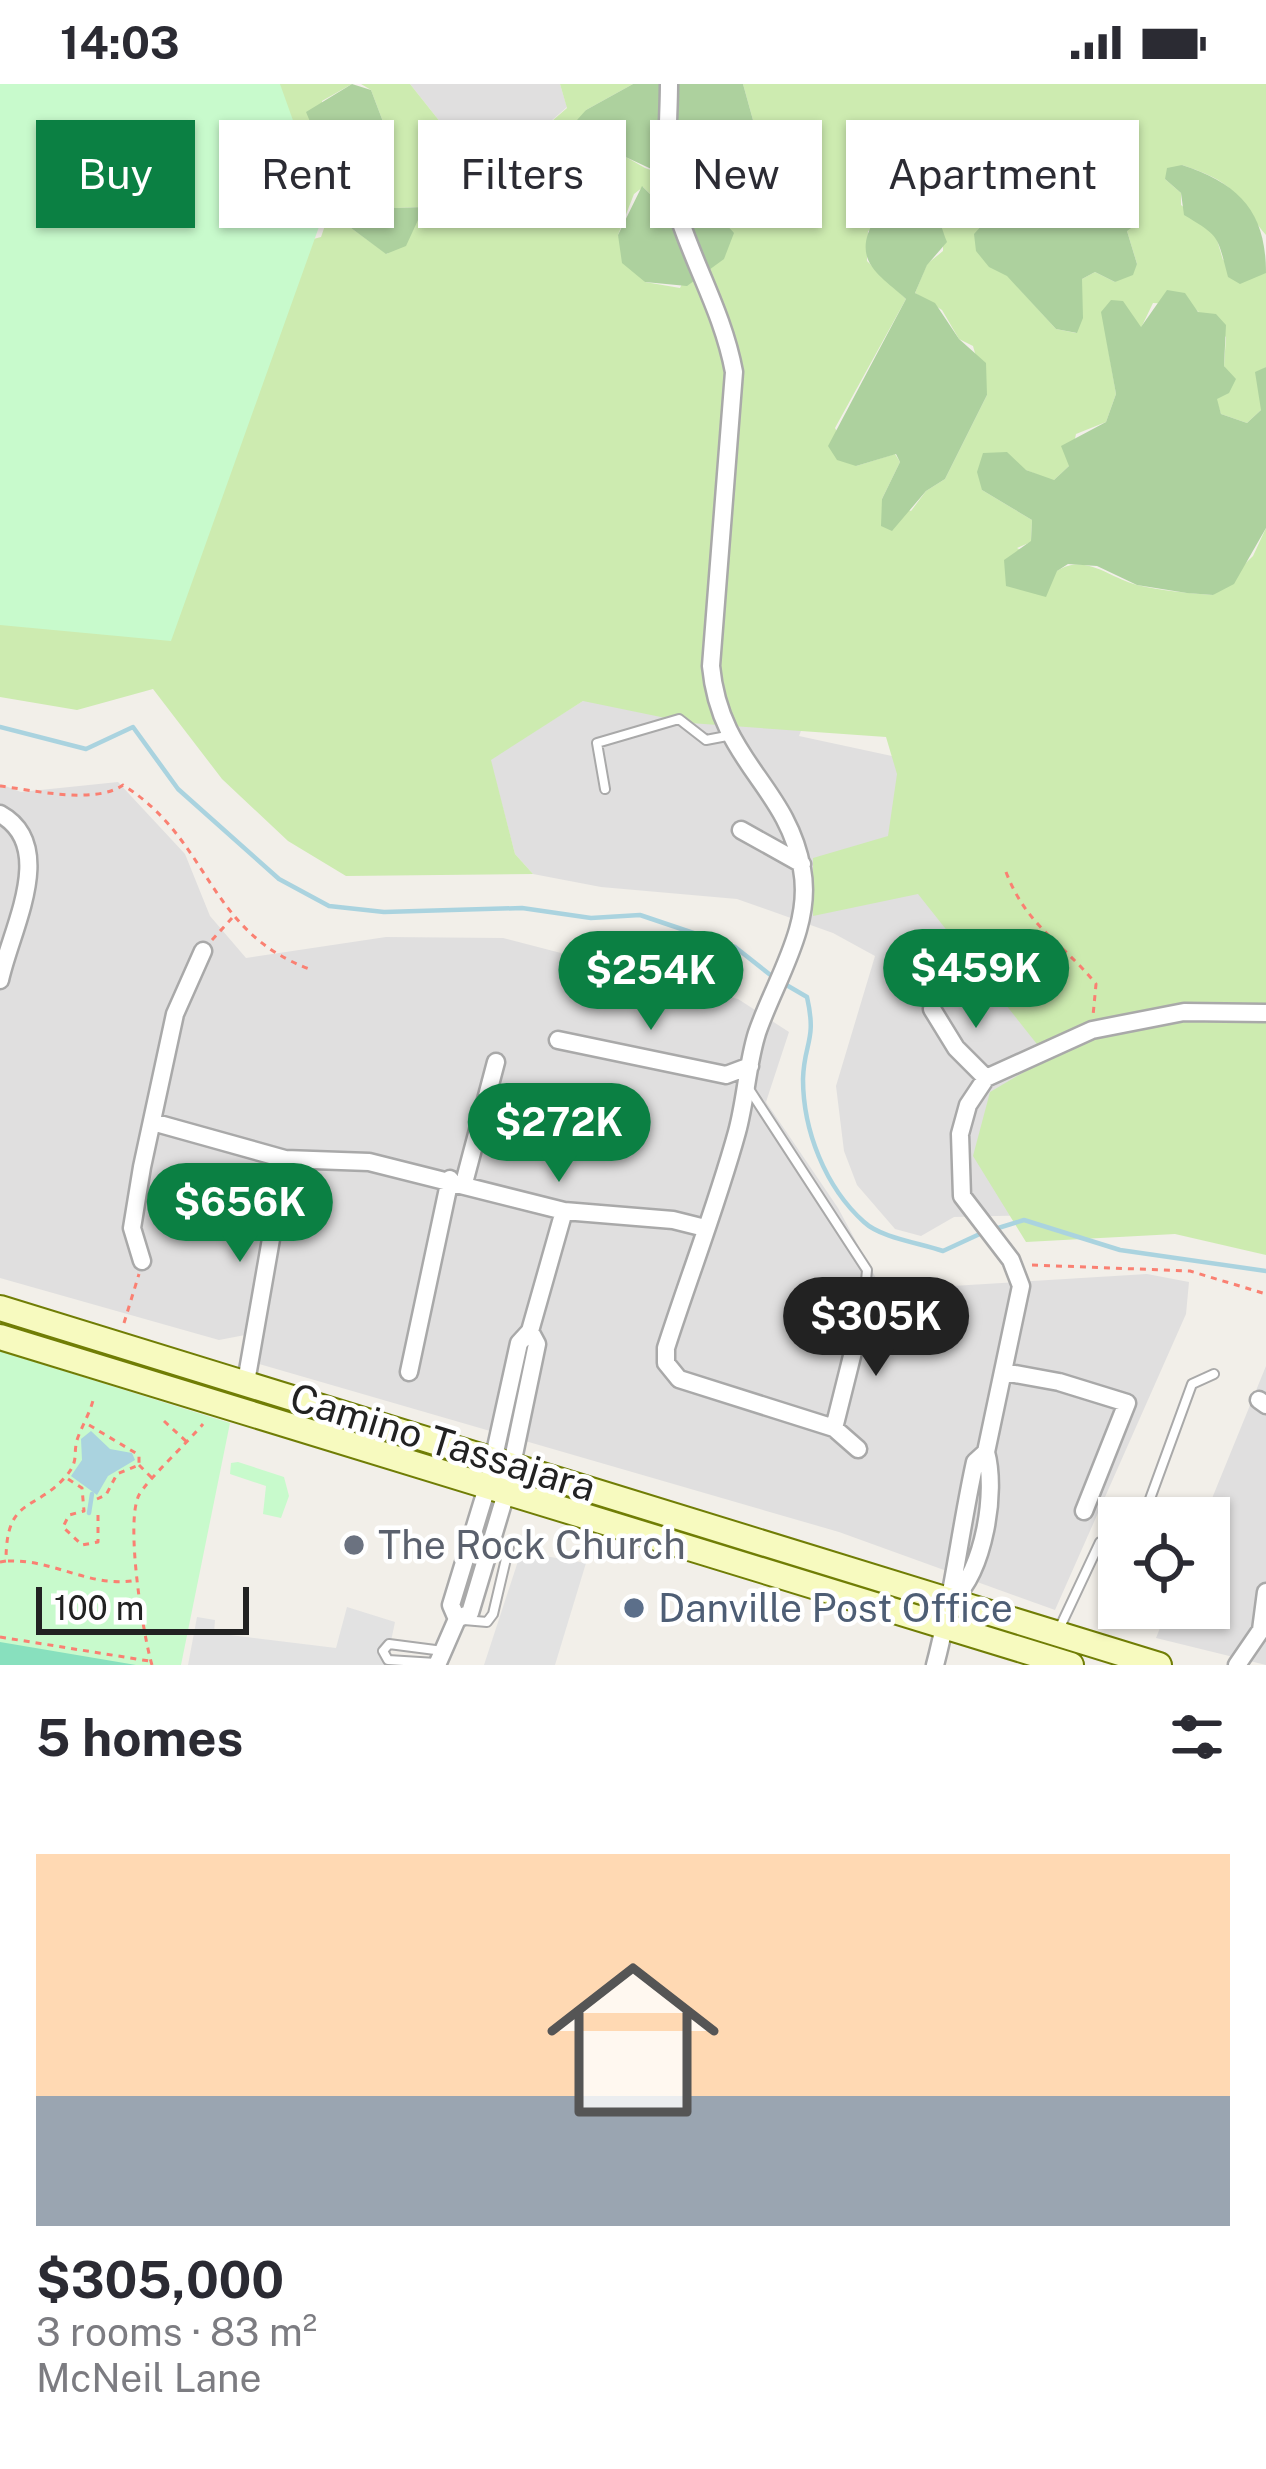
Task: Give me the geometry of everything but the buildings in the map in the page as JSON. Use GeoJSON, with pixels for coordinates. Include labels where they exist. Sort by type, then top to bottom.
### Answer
{"type":"FeatureCollection","features":[{"type":"Feature","properties":{"kind":"main road","name":"Camino Tassajara"},"geometry":{"type":"LineString","coordinates":[[0,1308],[1159,1665]]}},
{"type":"Feature","properties":{"kind":"main road","name":"Camino Tassajara"},"geometry":{"type":"LineString","coordinates":[[0,1337],[1071,1665]]}},
{"type":"Feature","properties":{"kind":"street"},"geometry":{"type":"LineString","coordinates":[[670,84],[665,141],[676,207],[728,334],[734,372],[711,666],[714,703],[727,736],[789,821],[802,864],[803,914],[771,1001],[739,1125],[666,1348],[671,1372],[834,1428],[858,1449]]}},
{"type":"Feature","properties":{"kind":"street"},"geometry":{"type":"LineString","coordinates":[[0,814],[20,826],[31,860],[0,980]]}},
{"type":"Feature","properties":{"kind":"street"},"geometry":{"type":"LineString","coordinates":[[741,830],[802,864]]}},
{"type":"Feature","properties":{"kind":"street"},"geometry":{"type":"LineString","coordinates":[[142,1261],[132,1228],[175,1014],[203,951]]}},
{"type":"Feature","properties":{"kind":"street"},"geometry":{"type":"LineString","coordinates":[[932,1009],[956,1048],[986,1078]]}},
{"type":"Feature","properties":{"kind":"street"},"geometry":{"type":"LineString","coordinates":[[934,1665],[952,1599],[951,1572],[975,1462],[986,1452],[1022,1298],[1013,1264],[962,1196],[959,1134],[968,1105],[986,1078],[1092,1030],[1184,1012],[1266,1012]]}},
{"type":"Feature","properties":{"kind":"street"},"geometry":{"type":"LineString","coordinates":[[558,1040],[748,1076]]}},
{"type":"Feature","properties":{"kind":"street"},"geometry":{"type":"LineString","coordinates":[[410,1372],[457,1181],[496,1062]]}},
{"type":"Feature","properties":{"kind":"street"},"geometry":{"type":"LineString","coordinates":[[156,1123],[285,1159],[369,1162],[564,1211],[673,1220],[705,1228]]}},
{"type":"Feature","properties":{"kind":"street"},"geometry":{"type":"LineString","coordinates":[[246,1382],[285,1159]]}},
{"type":"Feature","properties":{"kind":"street"},"geometry":{"type":"LineString","coordinates":[[440,1661],[457,1619],[451,1605],[497,1489],[537,1344],[530,1330],[564,1211]]}},
{"type":"Feature","properties":{"kind":"street"},"geometry":{"type":"LineString","coordinates":[[834,1428],[862,1316]]}},
{"type":"Feature","properties":{"kind":"street"},"geometry":{"type":"LineString","coordinates":[[1004,1372],[1127,1402],[1084,1511]]}},
{"type":"Feature","properties":{"kind":"street"},"geometry":{"type":"LineString","coordinates":[[1237,1665],[1261,1630],[1266,1592]]}},
{"type":"Feature","properties":{"kind":"lane"},"geometry":{"type":"LineString","coordinates":[[605,789],[597,742],[680,719],[706,740],[727,736]]}},
{"type":"Feature","properties":{"kind":"lane"},"geometry":{"type":"LineString","coordinates":[[748,1076],[867,1270],[862,1316]]}},
{"type":"Feature","properties":{"kind":"lane"},"geometry":{"type":"LineString","coordinates":[[1151,1497],[1192,1384],[1214,1374]]}},
{"type":"Feature","properties":{"kind":"lane"},"geometry":{"type":"LineString","coordinates":[[457,1619],[488,1622],[510,1542]]}},
{"type":"Feature","properties":{"kind":"lane"},"geometry":{"type":"LineString","coordinates":[[1057,1634],[1098,1545]]}},
{"type":"Feature","properties":{"kind":"lane"},"geometry":{"type":"LineString","coordinates":[[389,1644],[440,1661],[388,1660],[383,1651],[389,1644]]}},
{"type":"Feature","properties":{"kind":"path"},"geometry":{"type":"LineString","coordinates":[[0,786],[76,793],[114,792],[123,785],[170,820],[232,918],[268,951],[312,970]]}},
{"type":"Feature","properties":{"kind":"path"},"geometry":{"type":"LineString","coordinates":[[1006,872],[1035,928],[1073,957],[1096,984],[1092,1030]]}},
{"type":"Feature","properties":{"kind":"path"},"geometry":{"type":"LineString","coordinates":[[203,951],[232,918]]}},
{"type":"Feature","properties":{"kind":"path"},"geometry":{"type":"LineString","coordinates":[[124,1322],[142,1261]]}},
{"type":"Feature","properties":{"kind":"path"},"geometry":{"type":"LineString","coordinates":[[1013,1264],[1190,1271],[1266,1294]]}},
{"type":"Feature","properties":{"kind":"path"},"geometry":{"type":"LineString","coordinates":[[94,1396],[88,1424],[77,1440],[78,1460],[66,1477],[22,1504],[12,1516],[3,1562],[33,1560],[107,1582],[137,1580]]}},
{"type":"Feature","properties":{"kind":"path"},"geometry":{"type":"LineString","coordinates":[[164,1421],[188,1443]]}},
{"type":"Feature","properties":{"kind":"path"},"geometry":{"type":"LineString","coordinates":[[88,1424],[112,1443],[129,1446],[153,1479]]}},
{"type":"Feature","properties":{"kind":"path"},"geometry":{"type":"LineString","coordinates":[[0,1636],[152,1663],[137,1580],[134,1518],[139,1495],[203,1424]]}},
{"type":"Feature","properties":{"kind":"path"},"geometry":{"type":"LineString","coordinates":[[97,1499],[106,1496],[117,1474],[139,1465]]}},
{"type":"Feature","properties":{"kind":"path"},"geometry":{"type":"LineString","coordinates":[[66,1477],[86,1496],[85,1511],[69,1515],[63,1527],[82,1545],[98,1542],[98,1514]]}},
{"type":"Feature","properties":{"kind":"shaded area"},"geometry":{"type":"Polygon","coordinates":[[[410,84],[560,84],[567,107],[552,120],[439,120],[410,84]]]}},
{"type":"Feature","properties":{"kind":"shaded area"},"geometry":{"type":"Polygon","coordinates":[[[814,698],[799,736],[943,767],[1027,1028],[1048,1058],[1086,1214],[954,1217],[921,1236],[895,1229],[857,1185],[844,1151],[836,1086],[875,956],[833,933],[737,899],[601,887],[533,874],[515,854],[490,759],[583,701],[814,698]]]}},
{"type":"Feature","properties":{"kind":"shaded area"},"geometry":{"type":"Polygon","coordinates":[[[118,782],[185,854],[210,916],[246,958],[386,937],[503,938],[738,999],[789,1032],[766,1102],[838,1208],[878,1282],[936,1287],[1147,1274],[1189,1282],[1186,1314],[1105,1497],[1098,1497],[1098,1513],[1055,1610],[839,1532],[242,1359],[245,1335],[219,1340],[0,1278],[0,784],[21,792],[118,782]]]}},
{"type":"Feature","properties":{"kind":"shaded area"},"geometry":{"type":"Polygon","coordinates":[[[1266,1366],[1266,1665],[1156,1638],[1160,1629],[1230,1629],[1230,1497],[1213,1497],[1266,1366]]]}},
{"type":"Feature","properties":{"kind":"shaded area"},"geometry":{"type":"Polygon","coordinates":[[[521,1552],[586,1563],[555,1665],[484,1665],[521,1552]]]}},
{"type":"Feature","properties":{"kind":"shaded area"},"geometry":{"type":"Polygon","coordinates":[[[347,1607],[395,1622],[386,1665],[188,1665],[197,1617],[215,1620],[214,1633],[336,1648],[347,1607]]]}},
{"type":"Feature","properties":{"kind":"green space"},"geometry":{"type":"Polygon","coordinates":[[[0,84],[352,84],[322,101],[323,120],[219,120],[219,228],[290,228],[279,248],[321,237],[324,228],[351,228],[387,254],[418,214],[418,228],[621,228],[618,235],[645,282],[680,288],[708,228],[822,228],[822,120],[753,120],[743,84],[1266,84],[1266,235],[1225,184],[1182,165],[1165,179],[1181,193],[1181,205],[1215,233],[1223,260],[1266,273],[1266,367],[1256,373],[1262,409],[1247,423],[1221,414],[1216,399],[1229,374],[1224,366],[1226,337],[1191,305],[1153,303],[1141,328],[1134,320],[1102,312],[1116,394],[1106,422],[1076,434],[1069,466],[1053,481],[1026,470],[982,490],[1032,520],[1031,542],[1017,548],[1057,571],[1088,566],[1165,590],[1213,595],[1253,556],[1266,528],[1266,1255],[1175,1234],[1026,1242],[973,1156],[990,1092],[1048,1058],[918,894],[813,916],[813,858],[888,836],[897,774],[886,737],[690,723],[583,701],[491,760],[515,854],[533,874],[346,876],[288,841],[222,779],[153,689],[77,710],[0,697],[0,84]],[[846,120],[846,228],[876,228],[868,231],[867,261],[906,299],[835,428],[856,466],[895,454],[900,462],[882,499],[911,511],[926,491],[945,479],[987,395],[973,346],[959,339],[942,310],[915,293],[927,264],[943,251],[940,228],[1006,228],[1007,275],[1056,329],[1076,333],[1082,279],[1095,272],[1115,282],[1137,264],[1127,231],[1119,228],[1139,228],[1139,120],[846,120]]]}},
{"type":"Feature","properties":{"kind":"green space"},"geometry":{"type":"Polygon","coordinates":[[[0,84],[280,84],[293,120],[219,120],[219,228],[319,228],[171,641],[0,625],[0,84]]]}},
{"type":"Feature","properties":{"kind":"green space"},"geometry":{"type":"Polygon","coordinates":[[[352,84],[371,90],[382,120],[309,120],[306,112],[352,84]]]}},
{"type":"Feature","properties":{"kind":"green space"},"geometry":{"type":"Polygon","coordinates":[[[361,84],[410,84],[439,120],[418,120],[418,207],[395,208],[394,120],[382,120],[371,90],[361,84]]]}},
{"type":"Feature","properties":{"kind":"green space"},"geometry":{"type":"Polygon","coordinates":[[[560,84],[633,84],[586,110],[582,120],[553,120],[567,108],[560,84]]]}},
{"type":"Feature","properties":{"kind":"green space"},"geometry":{"type":"Polygon","coordinates":[[[633,84],[743,84],[753,120],[650,120],[650,168],[626,157],[626,120],[577,120],[633,84]]]}},
{"type":"Feature","properties":{"kind":"green space"},"geometry":{"type":"Polygon","coordinates":[[[626,157],[650,170],[650,194],[643,187],[634,194],[626,214],[626,157]]]}},
{"type":"Feature","properties":{"kind":"green space"},"geometry":{"type":"Polygon","coordinates":[[[1182,165],[1220,181],[1246,203],[1261,233],[1266,273],[1240,284],[1228,277],[1216,239],[1184,215],[1181,193],[1165,179],[1167,168],[1182,165]]]}},
{"type":"Feature","properties":{"kind":"green space"},"geometry":{"type":"Polygon","coordinates":[[[642,186],[650,194],[650,228],[729,228],[734,233],[724,259],[687,286],[645,282],[622,263],[618,235],[626,228],[642,186]]]}},
{"type":"Feature","properties":{"kind":"green space"},"geometry":{"type":"Polygon","coordinates":[[[394,207],[418,207],[418,220],[406,246],[386,254],[351,228],[394,228],[394,207]]]}},
{"type":"Feature","properties":{"kind":"green space"},"geometry":{"type":"Polygon","coordinates":[[[871,228],[942,228],[947,242],[927,265],[915,293],[935,303],[959,339],[986,363],[987,395],[945,479],[926,491],[892,531],[881,526],[882,499],[900,462],[896,454],[856,466],[837,460],[828,446],[906,299],[871,266],[871,228]]]}},
{"type":"Feature","properties":{"kind":"green space"},"geometry":{"type":"Polygon","coordinates":[[[979,228],[1131,228],[1127,231],[1137,264],[1133,275],[1115,282],[1095,272],[1082,279],[1083,318],[1077,333],[1056,329],[1007,276],[989,267],[976,251],[974,234],[979,228]]]}},
{"type":"Feature","properties":{"kind":"green space"},"geometry":{"type":"Polygon","coordinates":[[[1167,290],[1185,293],[1198,312],[1216,314],[1226,325],[1224,366],[1236,379],[1229,393],[1217,399],[1221,414],[1247,423],[1261,410],[1255,372],[1266,367],[1266,528],[1234,584],[1213,595],[1137,585],[1097,566],[1068,564],[1057,571],[1046,597],[1006,586],[1004,560],[1031,541],[1032,520],[982,490],[977,472],[983,453],[1007,452],[1026,470],[1054,480],[1069,466],[1061,446],[1106,422],[1116,394],[1101,312],[1111,300],[1123,301],[1141,327],[1167,290]]]}},
{"type":"Feature","properties":{"kind":"green space"},"geometry":{"type":"Polygon","coordinates":[[[0,1351],[230,1423],[181,1665],[0,1665],[0,1351]]]}},
{"type":"Feature","properties":{"kind":"green space"},"geometry":{"type":"Polygon","coordinates":[[[231,1463],[284,1477],[289,1496],[281,1518],[263,1514],[266,1486],[230,1474],[231,1463]]]}},
{"type":"Feature","properties":{"kind":"green space"},"geometry":{"type":"Polygon","coordinates":[[[0,1642],[136,1665],[0,1665],[0,1642]]]}},
{"type":"Feature","properties":{"kind":"water"},"geometry":{"type":"Polygon","coordinates":[[[91,1431],[110,1449],[132,1453],[135,1460],[108,1476],[97,1495],[71,1476],[82,1460],[81,1439],[91,1431]]]}},
{"type":"Feature","properties":{"kind":"waterway"},"geometry":{"type":"LineString","coordinates":[[0,727],[86,749],[133,727],[178,789],[279,879],[329,906],[384,912],[522,908],[591,918],[640,915],[735,947],[773,977]]}},
{"type":"Feature","properties":{"kind":"waterway"},"geometry":{"type":"LineString","coordinates":[[783,983],[807,997],[810,1033],[803,1079],[807,1118],[819,1157],[850,1208],[880,1232],[943,1251],[984,1232]]}},
{"type":"Feature","properties":{"kind":"waterway"},"geometry":{"type":"LineString","coordinates":[[995,1229],[1024,1220],[1120,1250],[1266,1271]]}},
{"type":"Feature","properties":{"kind":"waterway"},"geometry":{"type":"LineString","coordinates":[[89,1513],[92,1494]]}},
{"type":"Feature","properties":{"kind":"place","name":"The Rock Church"},"geometry":{"type":"Point","coordinates":[354,1545]}},
{"type":"Feature","properties":{"kind":"place","name":"Danville Post Office"},"geometry":{"type":"Point","coordinates":[634,1608]}}]}
